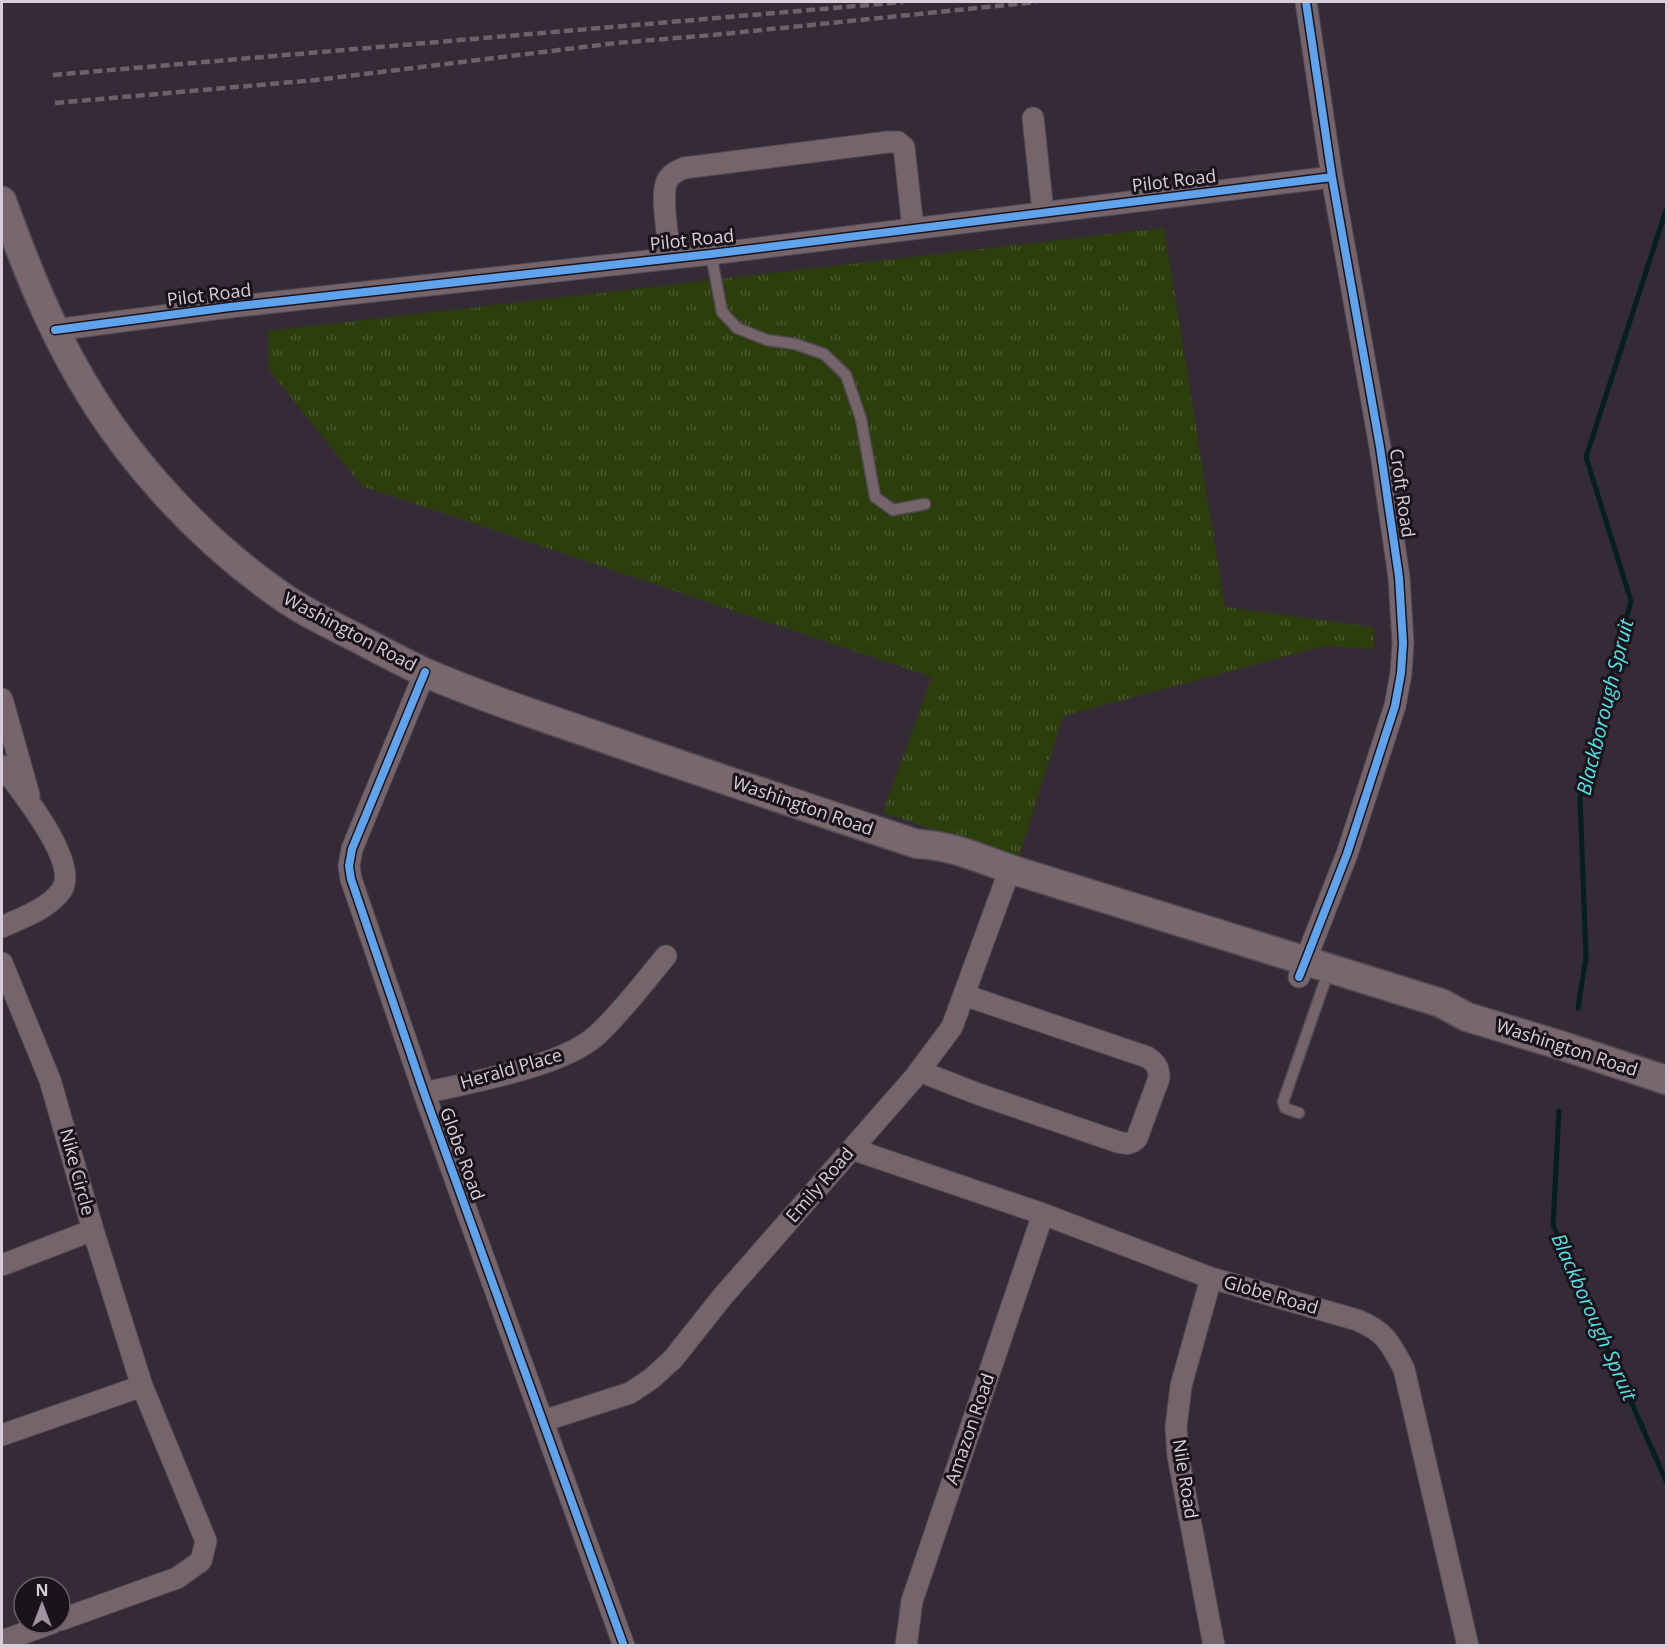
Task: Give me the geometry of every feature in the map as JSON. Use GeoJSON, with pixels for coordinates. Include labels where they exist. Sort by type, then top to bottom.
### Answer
{"type":"FeatureCollection","features":[{"type":"Feature","properties":{"kind":"main road","name":"Washington Road"},"geometry":{"type":"LineString","coordinates":[[2,201],[27,267],[55,330],[81,379],[129,448],[179,507],[226,552],[278,594],[298,607],[425,672],[512,706],[917,844],[937,844],[950,847],[1007,878],[1309,974],[1441,1003],[1467,1017],[1666,1080]]}},
{"type":"Feature","properties":{"kind":"street","name":"Croft Road"},"geometry":{"type":"LineString","coordinates":[[1306,2],[1332,177],[1380,447],[1399,577],[1402,643],[1401,673],[1395,706],[1309,974]]}},
{"type":"Feature","properties":{"kind":"street"},"geometry":{"type":"LineString","coordinates":[[1033,118],[1043,212]]}},
{"type":"Feature","properties":{"kind":"street"},"geometry":{"type":"LineString","coordinates":[[670,257],[665,192],[667,181],[675,172],[684,168],[877,144],[898,142],[904,147],[913,228]]}},
{"type":"Feature","properties":{"kind":"street","name":"Pilot Road"},"geometry":{"type":"LineString","coordinates":[[55,330],[254,304],[711,254],[1332,177]]}},
{"type":"Feature","properties":{"kind":"street","name":"Globe Road"},"geometry":{"type":"LineString","coordinates":[[425,672],[352,849],[349,866],[356,894],[424,1094],[624,1646]]}},
{"type":"Feature","properties":{"kind":"street"},"geometry":{"type":"LineString","coordinates":[[2,699],[32,804]]}},
{"type":"Feature","properties":{"kind":"street"},"geometry":{"type":"LineString","coordinates":[[2,766],[32,804],[63,861],[65,884],[62,891],[40,908],[2,927]]}},
{"type":"Feature","properties":{"kind":"street","name":"Emily Road"},"geometry":{"type":"LineString","coordinates":[[543,1421],[609,1402],[630,1393],[651,1379],[673,1359],[723,1296],[919,1071],[952,1027],[1007,878]]}},
{"type":"Feature","properties":{"kind":"street","name":"Herald Place"},"geometry":{"type":"LineString","coordinates":[[424,1094],[526,1068],[572,1052],[595,1036],[666,956]]}},
{"type":"Feature","properties":{"kind":"street","name":"Nike Circle"},"geometry":{"type":"LineString","coordinates":[[2,963],[10,1007],[50,1080],[93,1230],[142,1386],[206,1541],[201,1561],[177,1578],[72,1616]]}},
{"type":"Feature","properties":{"kind":"street"},"geometry":{"type":"LineString","coordinates":[[919,1071],[978,1094],[1118,1142],[1133,1143],[1137,1138],[1159,1078],[1159,1069],[1154,1062],[1147,1057],[964,995]]}},
{"type":"Feature","properties":{"kind":"street","name":"Globe Road"},"geometry":{"type":"LineString","coordinates":[[852,1149],[1043,1214],[1211,1278],[1357,1320],[1375,1328],[1390,1344],[1404,1369],[1468,1646]]}},
{"type":"Feature","properties":{"kind":"street","name":"Amazon Road"},"geometry":{"type":"LineString","coordinates":[[906,1646],[912,1601],[1043,1214]]}},
{"type":"Feature","properties":{"kind":"street"},"geometry":{"type":"LineString","coordinates":[[2,1265],[93,1230]]}},
{"type":"Feature","properties":{"kind":"street","name":"Nile Road"},"geometry":{"type":"LineString","coordinates":[[1211,1278],[1181,1386],[1176,1427],[1178,1456],[1214,1646]]}},
{"type":"Feature","properties":{"kind":"street"},"geometry":{"type":"LineString","coordinates":[[2,1435],[142,1386]]}},
{"type":"Feature","properties":{"kind":"street"},"geometry":{"type":"LineString","coordinates":[[2,1641],[19,1635]]}},
{"type":"Feature","properties":{"kind":"lane"},"geometry":{"type":"LineString","coordinates":[[711,254],[722,312],[737,328],[767,340],[795,345],[824,354],[846,375],[861,419],[875,497],[893,510],[925,504]]}},
{"type":"Feature","properties":{"kind":"lane"},"geometry":{"type":"LineString","coordinates":[[1299,1113],[1285,1108],[1282,1102],[1309,974]]}},
{"type":"Feature","properties":{"kind":"green space"},"geometry":{"type":"Polygon","coordinates":[[[1164,228],[1225,607],[1373,627],[1375,649],[1324,646],[1063,716],[1018,860],[883,812],[932,677],[362,486],[269,370],[268,331],[1164,228]]]}},
{"type":"Feature","properties":{"kind":"waterway","name":"Blackborough Spruit"},"geometry":{"type":"LineString","coordinates":[[1578,1008],[1586,957],[1580,797],[1631,601],[1586,457],[1666,210]]}},
{"type":"Feature","properties":{"kind":"waterway","name":"Blackborough Spruit"},"geometry":{"type":"LineString","coordinates":[[1559,1111],[1553,1225],[1666,1481]]}},
{"type":"Feature","properties":{"kind":"railway"},"geometry":{"type":"LineString","coordinates":[[53,75],[903,2]]}},
{"type":"Feature","properties":{"kind":"railway"},"geometry":{"type":"LineString","coordinates":[[55,103],[316,80],[616,43],[1036,2]]}},
{"type":"Feature","properties":{"kind":"cycle path"},"geometry":{"type":"LineString","coordinates":[[1299,977],[1347,854],[1395,706],[1403,643],[1399,577],[1380,447],[1332,177],[1306,2]]}},
{"type":"Feature","properties":{"kind":"cycle path"},"geometry":{"type":"LineString","coordinates":[[55,330],[230,307],[711,254],[1332,177]]}},
{"type":"Feature","properties":{"kind":"cycle path"},"geometry":{"type":"LineString","coordinates":[[425,672],[352,849],[349,866],[351,879],[424,1093],[624,1646]]}}]}
